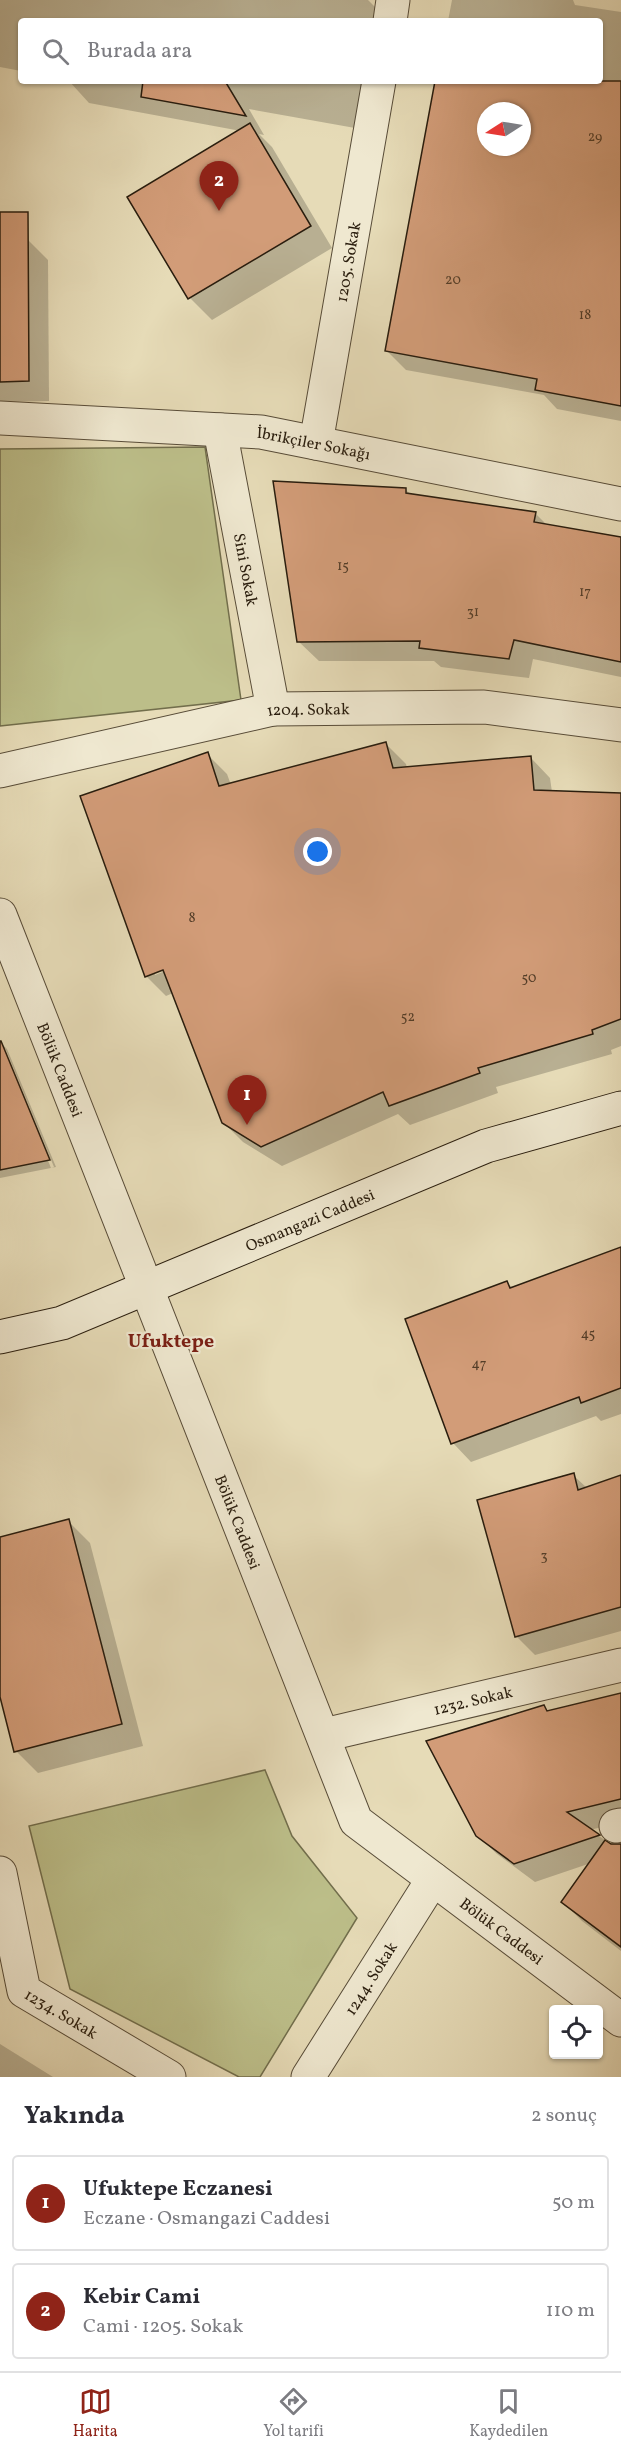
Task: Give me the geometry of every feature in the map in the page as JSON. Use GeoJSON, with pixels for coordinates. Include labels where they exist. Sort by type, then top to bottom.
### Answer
{"type":"FeatureCollection","features":[{"type":"Feature","properties":{"kind":"street"},"geometry":{"type":"LineString","coordinates":[[390,18],[393,0]]}},
{"type":"Feature","properties":{"kind":"street","name":"1205. Sokak"},"geometry":{"type":"LineString","coordinates":[[316,443],[378,84]]}},
{"type":"Feature","properties":{"kind":"street","name":"İbrikçiler Sokağı"},"geometry":{"type":"LineString","coordinates":[[0,418],[261,432],[621,504]]}},
{"type":"Feature","properties":{"kind":"street","name":"Sini Sokak"},"geometry":{"type":"LineString","coordinates":[[220,429],[273,709]]}},
{"type":"Feature","properties":{"kind":"street","name":"1204. Sokak"},"geometry":{"type":"LineString","coordinates":[[0,771],[273,709],[484,707],[621,725]]}},
{"type":"Feature","properties":{"kind":"street","name":"Bölük Caddesi"},"geometry":{"type":"LineString","coordinates":[[0,915],[356,1821],[621,2020]]}},
{"type":"Feature","properties":{"kind":"street","name":"Osmangazi Caddesi"},"geometry":{"type":"LineString","coordinates":[[0,1337],[62,1323],[486,1146],[621,1108]]}},
{"type":"Feature","properties":{"kind":"street","name":"1232. Sokak"},"geometry":{"type":"LineString","coordinates":[[324,1735],[621,1665]]}},
{"type":"Feature","properties":{"kind":"street","name":"1234. Sokak"},"geometry":{"type":"LineString","coordinates":[[0,1873],[24,1990],[170,2077]]}},
{"type":"Feature","properties":{"kind":"street","name":"1244. Sokak"},"geometry":{"type":"LineString","coordinates":[[308,2077],[433,1879]]}},
{"type":"Feature","properties":{"kind":"green space"},"geometry":{"type":"Polygon","coordinates":[[[205,447],[241,700],[0,726],[0,449],[205,447]]]}},
{"type":"Feature","properties":{"kind":"green space"},"geometry":{"type":"Polygon","coordinates":[[[265,1770],[292,1836],[357,1918],[260,2077],[239,2077],[70,1989],[29,1826],[265,1770]]]}},
{"type":"Feature","properties":{"kind":"building"},"geometry":{"type":"Polygon","coordinates":[[[603,81],[621,81],[621,406],[535,390],[537,379],[385,351],[434,84],[603,84],[603,81]]]}},
{"type":"Feature","properties":{"kind":"building"},"geometry":{"type":"Polygon","coordinates":[[[143,84],[227,84],[246,116],[141,97],[143,84]]]}},
{"type":"Feature","properties":{"kind":"building"},"geometry":{"type":"Polygon","coordinates":[[[250,123],[311,226],[188,299],[127,197],[250,123]]]}},
{"type":"Feature","properties":{"kind":"building"},"geometry":{"type":"Polygon","coordinates":[[[0,212],[28,212],[29,381],[0,382],[0,212]]]}},
{"type":"Feature","properties":{"kind":"building"},"geometry":{"type":"Polygon","coordinates":[[[273,481],[406,488],[406,493],[536,512],[534,522],[621,537],[621,662],[514,640],[509,659],[419,648],[420,641],[297,642],[273,481]]]}},
{"type":"Feature","properties":{"kind":"building"},"geometry":{"type":"Polygon","coordinates":[[[386,742],[393,768],[531,756],[534,790],[621,793],[621,1019],[592,1030],[593,1034],[478,1068],[480,1073],[389,1106],[383,1092],[261,1147],[222,1123],[163,970],[145,977],[80,796],[208,752],[219,786],[386,742]]]}},
{"type":"Feature","properties":{"kind":"building"},"geometry":{"type":"Polygon","coordinates":[[[1,1041],[50,1160],[0,1170],[1,1041]]]}},
{"type":"Feature","properties":{"kind":"building"},"geometry":{"type":"Polygon","coordinates":[[[621,1247],[621,1388],[581,1403],[579,1397],[451,1444],[405,1319],[507,1281],[510,1288],[621,1247]]]}},
{"type":"Feature","properties":{"kind":"building"},"geometry":{"type":"Polygon","coordinates":[[[574,1473],[578,1490],[621,1475],[621,1607],[515,1637],[477,1500],[574,1473]]]}},
{"type":"Feature","properties":{"kind":"building"},"geometry":{"type":"Polygon","coordinates":[[[69,1519],[122,1724],[14,1752],[0,1697],[0,1537],[69,1519]]]}},
{"type":"Feature","properties":{"kind":"building"},"geometry":{"type":"Polygon","coordinates":[[[621,1693],[621,1799],[567,1812],[600,1835],[514,1864],[476,1836],[426,1741],[544,1705],[547,1711],[621,1693]]]}},
{"type":"Feature","properties":{"kind":"building"},"geometry":{"type":"Polygon","coordinates":[[[605,1840],[611,1844],[621,1844],[621,1947],[561,1902],[605,1840]]]}},
{"type":"Feature","properties":{"kind":"place","name":"Kebir Cami"},"geometry":{"type":"Point","coordinates":[219,211]}},
{"type":"Feature","properties":{"kind":"place","name":"Ufuktepe Eczanesi"},"geometry":{"type":"Point","coordinates":[247,1125]}},
{"type":"Feature","properties":{"kind":"district","name":"Ufuktepe"},"geometry":{"type":"Point","coordinates":[171,1340]}}]}
